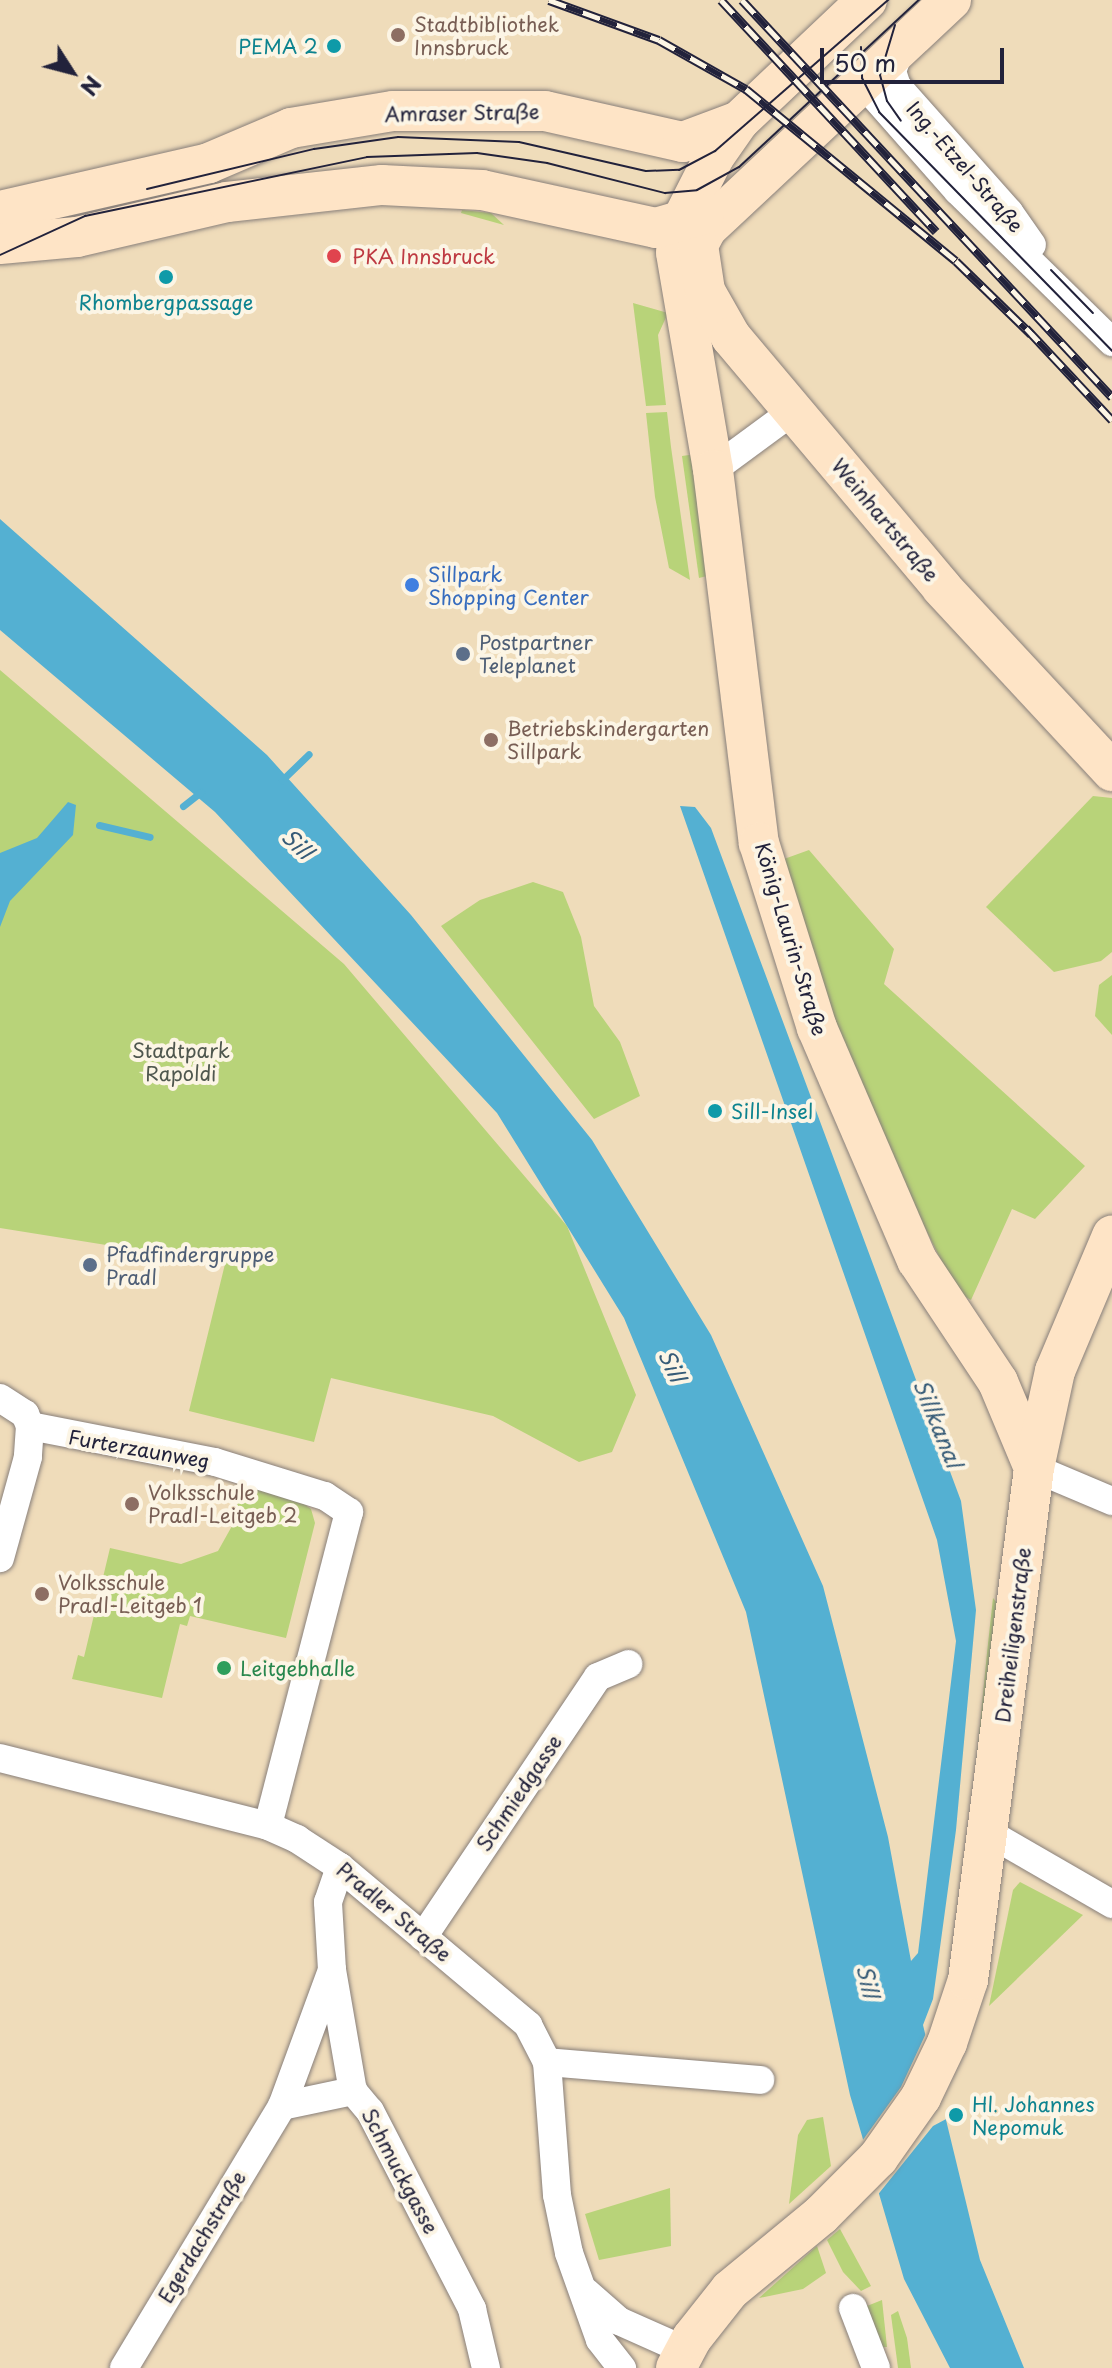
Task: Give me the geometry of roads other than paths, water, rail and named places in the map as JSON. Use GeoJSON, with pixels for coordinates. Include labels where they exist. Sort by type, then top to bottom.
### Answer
{"type":"FeatureCollection","features":[{"type":"Feature","properties":{"kind":"street"},"geometry":{"type":"LineString","coordinates":[[685,240],[714,157],[739,121],[867,0]]}},
{"type":"Feature","properties":{"kind":"street"},"geometry":{"type":"LineString","coordinates":[[860,80],[851,49],[876,0]]}},
{"type":"Feature","properties":{"kind":"street"},"geometry":{"type":"LineString","coordinates":[[685,240],[727,205],[931,15]]}},
{"type":"Feature","properties":{"kind":"street","name":"Ing.-Etzel-Straße"},"geometry":{"type":"LineString","coordinates":[[931,15],[894,61],[897,86],[1009,212],[1061,289]]}},
{"type":"Feature","properties":{"kind":"street","name":"Ing.-Etzel-Straße"},"geometry":{"type":"LineString","coordinates":[[860,80],[958,191],[1112,342]]}},
{"type":"Feature","properties":{"kind":"street","name":"Amraser Straße"},"geometry":{"type":"LineString","coordinates":[[0,211],[209,163],[291,128],[393,111],[545,111],[683,142],[739,121]]}},
{"type":"Feature","properties":{"kind":"street"},"geometry":{"type":"LineString","coordinates":[[0,244],[77,237],[227,202],[382,185],[482,190],[656,228],[685,240]]}},
{"type":"Feature","properties":{"kind":"street","name":"Weinhartstraße"},"geometry":{"type":"LineString","coordinates":[[685,240],[705,291],[724,325],[793,411],[942,588],[1112,771]]}},
{"type":"Feature","properties":{"kind":"street","name":"König-Laurin-Straße"},"geometry":{"type":"LineString","coordinates":[[685,240],[759,843],[817,1028],[917,1260],[998,1382],[1034,1468]]}},
{"type":"Feature","properties":{"kind":"street"},"geometry":{"type":"LineString","coordinates":[[713,470],[793,411]]}},
{"type":"Feature","properties":{"kind":"street","name":"Dreiheiligenstraße"},"geometry":{"type":"LineString","coordinates":[[680,2359],[730,2290],[821,2215],[893,2140],[947,2043],[968,1980],[1034,1468],[1055,1371],[1112,1236]]}},
{"type":"Feature","properties":{"kind":"street"},"geometry":{"type":"LineString","coordinates":[[998,1382],[1036,1389],[1055,1371]]}},
{"type":"Feature","properties":{"kind":"street"},"geometry":{"type":"LineString","coordinates":[[0,1398],[25,1414],[30,1426],[28,1457],[0,1558]]}},
{"type":"Feature","properties":{"kind":"street","name":"Furterzaunweg"},"geometry":{"type":"LineString","coordinates":[[30,1426],[213,1461],[325,1496],[349,1512],[268,1826]]}},
{"type":"Feature","properties":{"kind":"street"},"geometry":{"type":"LineString","coordinates":[[1034,1468],[1112,1501]]}},
{"type":"Feature","properties":{"kind":"street","name":"Schmiedgasse"},"geometry":{"type":"LineString","coordinates":[[423,1937],[598,1677],[628,1664]]}},
{"type":"Feature","properties":{"kind":"street","name":"Pradler Straße"},"geometry":{"type":"LineString","coordinates":[[0,1758],[268,1826],[340,1867],[528,2025],[547,2062]]}},
{"type":"Feature","properties":{"kind":"street"},"geometry":{"type":"LineString","coordinates":[[989,1833],[1112,1904]]}},
{"type":"Feature","properties":{"kind":"street","name":"Egerdachstraße"},"geometry":{"type":"LineString","coordinates":[[124,2368],[282,2106],[332,1970],[328,1902],[340,1867]]}},
{"type":"Feature","properties":{"kind":"street","name":"Schmuckgasse"},"geometry":{"type":"LineString","coordinates":[[332,1970],[353,2091],[370,2111],[472,2309],[486,2368]]}},
{"type":"Feature","properties":{"kind":"street"},"geometry":{"type":"LineString","coordinates":[[622,2368],[600,2340],[579,2286],[557,2195],[547,2062],[760,2080]]}},
{"type":"Feature","properties":{"kind":"street"},"geometry":{"type":"LineString","coordinates":[[282,2106],[353,2091]]}},
{"type":"Feature","properties":{"kind":"street"},"geometry":{"type":"LineString","coordinates":[[579,2286],[619,2321],[680,2359]]}},
{"type":"Feature","properties":{"kind":"street"},"geometry":{"type":"LineString","coordinates":[[853,2308],[876,2368]]}},
{"type":"Feature","properties":{"kind":"water","name":"Sill"},"geometry":{"type":"Polygon","coordinates":[[[0,519],[267,755],[411,915],[592,1140],[711,1335],[823,1586],[888,1837],[911,1961],[918,1953],[956,1641],[937,1540],[680,806],[695,807],[711,828],[961,1501],[976,1610],[956,1830],[933,1999],[923,2025],[980,2260],[1024,2368],[950,2368],[904,2279],[850,2095],[746,1612],[624,1318],[497,1113],[215,812],[0,630],[0,519]]]}},
{"type":"Feature","properties":{"kind":"water"},"geometry":{"type":"Polygon","coordinates":[[[68,802],[76,805],[73,835],[10,901],[0,927],[0,853],[37,838],[68,802]]]}},
{"type":"Feature","properties":{"kind":"waterway"},"geometry":{"type":"LineString","coordinates":[[282,780],[309,754]]}},
{"type":"Feature","properties":{"kind":"waterway"},"geometry":{"type":"LineString","coordinates":[[183,806],[201,792]]}},
{"type":"Feature","properties":{"kind":"waterway"},"geometry":{"type":"LineString","coordinates":[[99,825],[150,837]]}},
{"type":"Feature","properties":{"kind":"tram line"},"geometry":{"type":"LineString","coordinates":[[147,189],[314,149],[398,137],[519,142],[646,171],[679,170],[715,151],[888,0]]}},
{"type":"Feature","properties":{"kind":"tram line"},"geometry":{"type":"LineString","coordinates":[[0,255],[85,216],[367,157],[477,153],[547,163],[665,193],[697,190],[739,167],[919,0]]}},
{"type":"Feature","properties":{"kind":"tram line"},"geometry":{"type":"LineString","coordinates":[[895,25],[880,75],[887,101],[901,121]]}},
{"type":"Feature","properties":{"kind":"tram line"},"geometry":{"type":"LineString","coordinates":[[861,47],[862,78],[879,112],[1112,351]]}},
{"type":"Feature","properties":{"kind":"tram line"},"geometry":{"type":"LineString","coordinates":[[1051,270],[1093,313]]}},
{"type":"Feature","properties":{"kind":"railway"},"geometry":{"type":"LineString","coordinates":[[549,0],[659,40],[746,89],[956,261],[1031,334]]}},
{"type":"Feature","properties":{"kind":"railway"},"geometry":{"type":"LineString","coordinates":[[721,0],[936,231]]}},
{"type":"Feature","properties":{"kind":"railway"},"geometry":{"type":"LineString","coordinates":[[742,0],[1112,397]]}},
{"type":"Feature","properties":{"kind":"railway"},"geometry":{"type":"LineString","coordinates":[[1026,328],[1112,420]]}},
{"type":"Feature","properties":{"kind":"place","name":"Stadtbibliothek Innsbruck"},"geometry":{"type":"Point","coordinates":[398,35]}},
{"type":"Feature","properties":{"kind":"place","name":"PEMA 2"},"geometry":{"type":"Point","coordinates":[334,46]}},
{"type":"Feature","properties":{"kind":"place","name":"PKA Innsbruck"},"geometry":{"type":"Point","coordinates":[334,256]}},
{"type":"Feature","properties":{"kind":"place","name":"Rhombergpassage"},"geometry":{"type":"Point","coordinates":[166,277]}},
{"type":"Feature","properties":{"kind":"place","name":"Sillpark Shopping Center"},"geometry":{"type":"Point","coordinates":[412,585]}},
{"type":"Feature","properties":{"kind":"place","name":"Postpartner Teleplanet"},"geometry":{"type":"Point","coordinates":[463,654]}},
{"type":"Feature","properties":{"kind":"place","name":"Betriebskindergarten Sillpark"},"geometry":{"type":"Point","coordinates":[491,740]}},
{"type":"Feature","properties":{"kind":"place","name":"Sill-Insel"},"geometry":{"type":"Point","coordinates":[715,1111]}},
{"type":"Feature","properties":{"kind":"place","name":"Pfadfindergruppe Pradl"},"geometry":{"type":"Point","coordinates":[90,1265]}},
{"type":"Feature","properties":{"kind":"place","name":"Volksschule Pradl-Leitgeb 2"},"geometry":{"type":"Point","coordinates":[132,1504]}},
{"type":"Feature","properties":{"kind":"place","name":"Volksschule Pradl-Leitgeb 1"},"geometry":{"type":"Point","coordinates":[42,1594]}},
{"type":"Feature","properties":{"kind":"place","name":"Leitgebhalle"},"geometry":{"type":"Point","coordinates":[224,1668]}},
{"type":"Feature","properties":{"kind":"place","name":"Hl. Johannes Nepomuk"},"geometry":{"type":"Point","coordinates":[956,2115]}},
{"type":"Feature","properties":{"kind":"park label","name":"Stadtpark Rapoldi"},"geometry":{"type":"Point","coordinates":[181,1062]}},
{"type":"Feature","properties":{"kind":"water label","name":"Sillkanal"},"geometry":{"type":"Point","coordinates":[939,1423]}}]}
